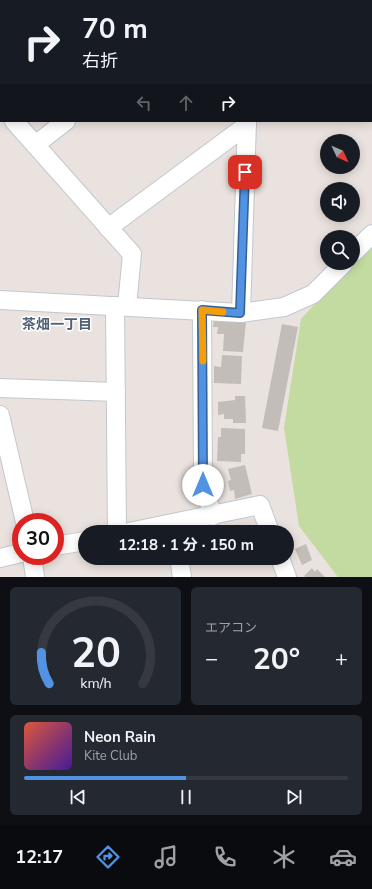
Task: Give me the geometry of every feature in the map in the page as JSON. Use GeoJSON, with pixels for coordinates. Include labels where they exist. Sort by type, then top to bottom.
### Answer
{"type":"FeatureCollection","features":[{"type":"Feature","properties":{"kind":"street"},"geometry":{"type":"LineString","coordinates":[[15,122],[132,254],[121,306],[116,392],[117,525]]}},
{"type":"Feature","properties":{"kind":"street"},"geometry":{"type":"LineString","coordinates":[[35,145],[65,122]]}},
{"type":"Feature","properties":{"kind":"street"},"geometry":{"type":"LineString","coordinates":[[108,228],[247,123]]}},
{"type":"Feature","properties":{"kind":"street"},"geometry":{"type":"LineString","coordinates":[[240,313],[247,123]]}},
{"type":"Feature","properties":{"kind":"street"},"geometry":{"type":"LineString","coordinates":[[360,246],[372,234]]}},
{"type":"Feature","properties":{"kind":"street"},"geometry":{"type":"LineString","coordinates":[[0,300],[240,313],[284,307],[313,294],[337,270]]}},
{"type":"Feature","properties":{"kind":"street"},"geometry":{"type":"LineString","coordinates":[[202,310],[203,485],[213,516]]}},
{"type":"Feature","properties":{"kind":"street"},"geometry":{"type":"LineString","coordinates":[[0,388],[116,392]]}},
{"type":"Feature","properties":{"kind":"street"},"geometry":{"type":"LineString","coordinates":[[0,415],[23,513]]}},
{"type":"Feature","properties":{"kind":"street"},"geometry":{"type":"LineString","coordinates":[[184,525],[213,516],[260,505],[267,525]]}},
{"type":"Feature","properties":{"kind":"street"},"geometry":{"type":"LineString","coordinates":[[64,544],[78,541]]}},
{"type":"Feature","properties":{"kind":"street"},"geometry":{"type":"LineString","coordinates":[[0,558],[12,555]]}},
{"type":"Feature","properties":{"kind":"street"},"geometry":{"type":"LineString","coordinates":[[34,565],[36,577]]}},
{"type":"Feature","properties":{"kind":"street"},"geometry":{"type":"LineString","coordinates":[[180,565],[182,577]]}},
{"type":"Feature","properties":{"kind":"street"},"geometry":{"type":"LineString","coordinates":[[283,565],[287,577]]}},
{"type":"Feature","properties":{"kind":"green space"},"geometry":{"type":"Polygon","coordinates":[[[372,242],[372,577],[338,577],[299,526],[284,428],[301,319],[346,270],[360,270],[360,255],[372,242]]]}},
{"type":"Feature","properties":{"kind":"building"},"geometry":{"type":"Polygon","coordinates":[[[214,320],[246,322],[243,352],[223,351],[224,334],[217,334],[218,327],[213,327],[214,320]]]}},
{"type":"Feature","properties":{"kind":"building"},"geometry":{"type":"Polygon","coordinates":[[[282,324],[298,327],[278,431],[262,428],[282,324]]]}},
{"type":"Feature","properties":{"kind":"building"},"geometry":{"type":"Polygon","coordinates":[[[222,355],[242,356],[241,384],[214,383],[214,366],[221,367],[222,355]]]}},
{"type":"Feature","properties":{"kind":"building"},"geometry":{"type":"Polygon","coordinates":[[[235,396],[245,396],[246,423],[233,423],[233,419],[224,419],[224,414],[218,415],[218,402],[235,400],[235,396]]]}},
{"type":"Feature","properties":{"kind":"building"},"geometry":{"type":"Polygon","coordinates":[[[221,428],[245,429],[245,454],[241,454],[241,462],[217,461],[218,437],[221,437],[221,428]]]}},
{"type":"Feature","properties":{"kind":"building"},"geometry":{"type":"Polygon","coordinates":[[[245,465],[252,494],[235,499],[234,490],[230,491],[228,481],[231,480],[228,469],[245,465]]]}},
{"type":"Feature","properties":{"kind":"building"},"geometry":{"type":"Polygon","coordinates":[[[306,544],[312,560],[302,565],[295,549],[306,544]]]}},
{"type":"Feature","properties":{"kind":"building"},"geometry":{"type":"Polygon","coordinates":[[[312,568],[315,572],[317,569],[325,577],[305,577],[304,576],[312,568]]]}},
{"type":"Feature","properties":{"kind":"slow traffic"},"geometry":{"type":"LineString","coordinates":[[203,361],[202,310],[223,312]]}},
{"type":"Feature","properties":{"kind":"district","name":"茶畑一丁目"},"geometry":{"type":"Point","coordinates":[57,324]}},
{"type":"Feature","properties":{"kind":"route"},"geometry":{"type":"LineString","coordinates":[[203,485],[202,310],[240,313],[245,172]]}}]}
